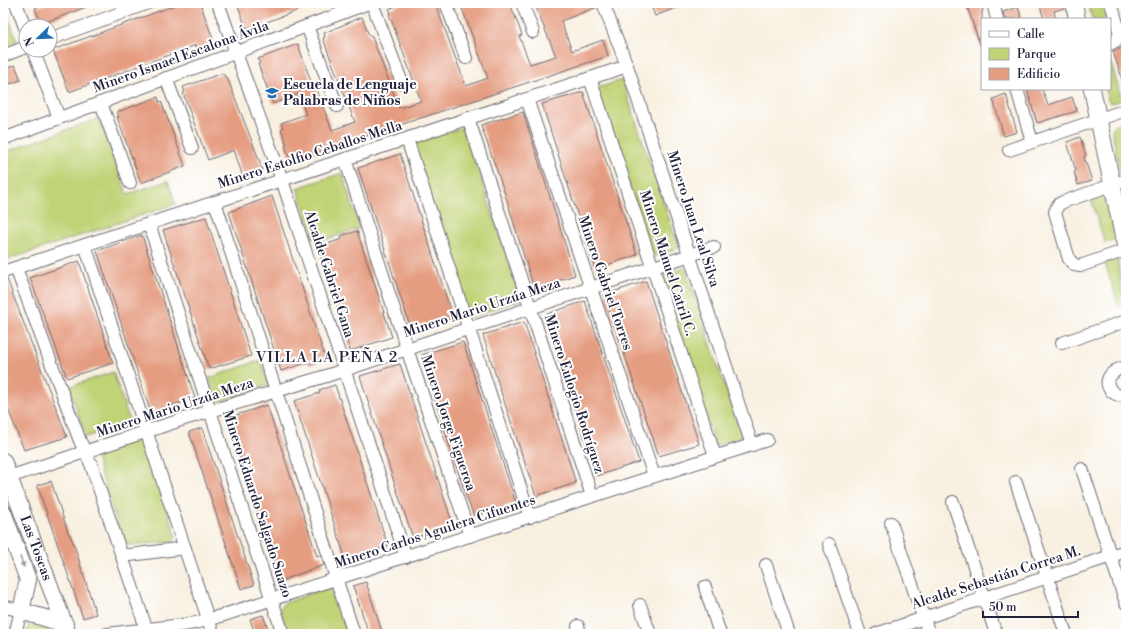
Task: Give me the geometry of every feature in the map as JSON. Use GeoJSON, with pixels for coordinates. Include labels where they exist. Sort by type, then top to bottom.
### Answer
{"type":"FeatureCollection","features":[{"type":"Feature","properties":{"kind":"street"},"geometry":{"type":"LineString","coordinates":[[16,3],[22,18]]}},
{"type":"Feature","properties":{"kind":"street","name":"Alcalde Gabriel Gana"},"geometry":{"type":"LineString","coordinates":[[218,3],[282,180],[406,557]]}},
{"type":"Feature","properties":{"kind":"street","name":"Minero Ismael Escalona Ávila"},"geometry":{"type":"LineString","coordinates":[[3,139],[369,3]]}},
{"type":"Feature","properties":{"kind":"street"},"geometry":{"type":"LineString","coordinates":[[372,3],[402,83]]}},
{"type":"Feature","properties":{"kind":"street"},"geometry":{"type":"LineString","coordinates":[[446,3],[466,58]]}},
{"type":"Feature","properties":{"kind":"street"},"geometry":{"type":"LineString","coordinates":[[522,3],[533,32]]}},
{"type":"Feature","properties":{"kind":"street","name":"Minero Juan Leal Silva"},"geometry":{"type":"LineString","coordinates":[[603,3],[627,66],[752,445]]}},
{"type":"Feature","properties":{"kind":"street"},"geometry":{"type":"LineString","coordinates":[[993,3],[997,18]]}},
{"type":"Feature","properties":{"kind":"street"},"geometry":{"type":"LineString","coordinates":[[1074,3],[1077,18]]}},
{"type":"Feature","properties":{"kind":"street"},"geometry":{"type":"LineString","coordinates":[[1111,3],[1120,34],[1117,40],[1111,43]]}},
{"type":"Feature","properties":{"kind":"street"},"geometry":{"type":"LineString","coordinates":[[58,36],[141,4]]}},
{"type":"Feature","properties":{"kind":"street"},"geometry":{"type":"LineString","coordinates":[[307,26],[337,106]]}},
{"type":"Feature","properties":{"kind":"street"},"geometry":{"type":"LineString","coordinates":[[3,56],[18,50]]}},
{"type":"Feature","properties":{"kind":"street"},"geometry":{"type":"LineString","coordinates":[[36,58],[59,118]]}},
{"type":"Feature","properties":{"kind":"street","name":"Minero Estolfio Ceballos Mella"},"geometry":{"type":"LineString","coordinates":[[3,272],[627,66]]}},
{"type":"Feature","properties":{"kind":"street"},"geometry":{"type":"LineString","coordinates":[[166,78],[192,148]]}},
{"type":"Feature","properties":{"kind":"street","name":"Minero Manuel Catril C."},"geometry":{"type":"LineString","coordinates":[[590,78],[715,456]]}},
{"type":"Feature","properties":{"kind":"street"},"geometry":{"type":"LineString","coordinates":[[1017,90],[1032,142]]}},
{"type":"Feature","properties":{"kind":"street"},"geometry":{"type":"LineString","coordinates":[[1092,90],[1098,119],[1119,182],[1126,250],[1080,266],[1074,265],[1069,258],[1056,216],[1057,208],[1061,204],[1119,182]]}},
{"type":"Feature","properties":{"kind":"street","name":"Minero Gabriel Torres"},"geometry":{"type":"LineString","coordinates":[[528,99],[654,476]]}},
{"type":"Feature","properties":{"kind":"street"},"geometry":{"type":"LineString","coordinates":[[101,103],[130,183]]}},
{"type":"Feature","properties":{"kind":"street"},"geometry":{"type":"LineString","coordinates":[[1009,150],[1126,110]]}},
{"type":"Feature","properties":{"kind":"street","name":"Minero Eulogio Rodríguez"},"geometry":{"type":"LineString","coordinates":[[468,118],[592,496]]}},
{"type":"Feature","properties":{"kind":"street"},"geometry":{"type":"LineString","coordinates":[[407,139],[530,516]]}},
{"type":"Feature","properties":{"kind":"street","name":"Minero Jorge Figueroa"},"geometry":{"type":"LineString","coordinates":[[345,159],[470,536]]}},
{"type":"Feature","properties":{"kind":"street"},"geometry":{"type":"LineString","coordinates":[[215,202],[337,579],[353,633]]}},
{"type":"Feature","properties":{"kind":"street","name":"Minero Eduardo Salgado Suazo"},"geometry":{"type":"LineString","coordinates":[[149,224],[283,634]]}},
{"type":"Feature","properties":{"kind":"street"},"geometry":{"type":"LineString","coordinates":[[85,245],[213,634]]}},
{"type":"Feature","properties":{"kind":"street","name":"Minero Mario Urzúa Meza"},"geometry":{"type":"LineString","coordinates":[[9,477],[147,431],[277,392],[714,247]]}},
{"type":"Feature","properties":{"kind":"street"},"geometry":{"type":"LineString","coordinates":[[16,268],[80,441],[91,464],[147,632]]}},
{"type":"Feature","properties":{"kind":"street"},"geometry":{"type":"LineString","coordinates":[[1062,343],[1126,321]]}},
{"type":"Feature","properties":{"kind":"street"},"geometry":{"type":"LineString","coordinates":[[1126,367],[1110,375],[1108,381],[1109,389],[1112,392],[1119,396],[1126,396]]}},
{"type":"Feature","properties":{"kind":"street","name":"Minero Carlos Aguilera Cifuentes"},"geometry":{"type":"LineString","coordinates":[[108,634],[147,632],[208,620],[767,440]]}},
{"type":"Feature","properties":{"kind":"street","name":"Las Toscas"},"geometry":{"type":"LineString","coordinates":[[3,461],[66,629]]}},
{"type":"Feature","properties":{"kind":"street"},"geometry":{"type":"LineString","coordinates":[[1082,470],[1126,603]]}},
{"type":"Feature","properties":{"kind":"street"},"geometry":{"type":"LineString","coordinates":[[1016,482],[1066,634]]}},
{"type":"Feature","properties":{"kind":"street"},"geometry":{"type":"LineString","coordinates":[[953,502],[996,634]]}},
{"type":"Feature","properties":{"kind":"street","name":"Las Toscas"},"geometry":{"type":"LineString","coordinates":[[5,521],[28,580],[21,611]]}},
{"type":"Feature","properties":{"kind":"street"},"geometry":{"type":"LineString","coordinates":[[891,523],[928,634]]}},
{"type":"Feature","properties":{"kind":"street"},"geometry":{"type":"LineString","coordinates":[[829,544],[860,634]]}},
{"type":"Feature","properties":{"kind":"street"},"geometry":{"type":"LineString","coordinates":[[122,556],[185,548]]}},
{"type":"Feature","properties":{"kind":"street","name":"Alcalde Sebastián Correa M."},"geometry":{"type":"LineString","coordinates":[[876,634],[1126,551]]}},
{"type":"Feature","properties":{"kind":"street"},"geometry":{"type":"LineString","coordinates":[[766,565],[789,634]]}},
{"type":"Feature","properties":{"kind":"street"},"geometry":{"type":"LineString","coordinates":[[705,587],[720,634]]}},
{"type":"Feature","properties":{"kind":"street"},"geometry":{"type":"LineString","coordinates":[[640,605],[650,634]]}},
{"type":"Feature","properties":{"kind":"street"},"geometry":{"type":"LineString","coordinates":[[3,606],[21,611],[66,629]]}},
{"type":"Feature","properties":{"kind":"street"},"geometry":{"type":"LineString","coordinates":[[15,634],[21,611]]}},
{"type":"Feature","properties":{"kind":"green space"},"geometry":{"type":"Polygon","coordinates":[[[3,3],[17,41],[3,47],[3,3]]]}},
{"type":"Feature","properties":{"kind":"green space"},"geometry":{"type":"Polygon","coordinates":[[[1088,3],[1103,3],[1109,18],[1092,18],[1088,3]]]}},
{"type":"Feature","properties":{"kind":"green space"},"geometry":{"type":"Polygon","coordinates":[[[1111,62],[1122,100],[1111,103],[1108,100],[1106,90],[1111,90],[1111,62]]]}},
{"type":"Feature","properties":{"kind":"green space"},"geometry":{"type":"Polygon","coordinates":[[[622,80],[679,248],[653,257],[597,88],[622,80]]]}},
{"type":"Feature","properties":{"kind":"green space"},"geometry":{"type":"Polygon","coordinates":[[[99,118],[127,194],[168,181],[176,204],[3,261],[3,153],[99,118]]]}},
{"type":"Feature","properties":{"kind":"green space"},"geometry":{"type":"Polygon","coordinates":[[[1124,121],[1126,127],[1126,177],[1121,175],[1112,132],[1114,125],[1124,121]]]}},
{"type":"Feature","properties":{"kind":"green space"},"geometry":{"type":"Polygon","coordinates":[[[464,127],[521,300],[469,317],[412,144],[464,127]]]}},
{"type":"Feature","properties":{"kind":"green space"},"geometry":{"type":"Polygon","coordinates":[[[342,173],[360,228],[316,243],[297,188],[342,173]]]}},
{"type":"Feature","properties":{"kind":"green space"},"geometry":{"type":"Polygon","coordinates":[[[1109,193],[1118,240],[1105,243],[1091,199],[1109,193]]]}},
{"type":"Feature","properties":{"kind":"green space"},"geometry":{"type":"Polygon","coordinates":[[[1117,258],[1124,303],[1119,307],[1105,263],[1117,258]]]}},
{"type":"Feature","properties":{"kind":"green space"},"geometry":{"type":"Polygon","coordinates":[[[685,268],[742,437],[715,446],[659,276],[685,268]]]}},
{"type":"Feature","properties":{"kind":"green space"},"geometry":{"type":"Polygon","coordinates":[[[261,360],[269,385],[217,402],[209,378],[261,360]]]}},
{"type":"Feature","properties":{"kind":"green space"},"geometry":{"type":"Polygon","coordinates":[[[113,372],[130,422],[86,437],[69,387],[113,372]]]}},
{"type":"Feature","properties":{"kind":"green space"},"geometry":{"type":"Polygon","coordinates":[[[142,439],[146,443],[176,537],[173,542],[127,545],[123,542],[96,458],[98,452],[142,439]]]}},
{"type":"Feature","properties":{"kind":"green space"},"geometry":{"type":"Polygon","coordinates":[[[325,588],[331,589],[335,596],[346,629],[345,634],[288,634],[280,609],[283,604],[325,588]]]}},
{"type":"Feature","properties":{"kind":"green space"},"geometry":{"type":"Polygon","coordinates":[[[30,622],[56,629],[58,634],[26,634],[30,622]]]}},
{"type":"Feature","properties":{"kind":"building"},"geometry":{"type":"Polygon","coordinates":[[[49,3],[94,3],[57,18],[39,18],[35,8],[49,3]]]}},
{"type":"Feature","properties":{"kind":"building"},"geometry":{"type":"Polygon","coordinates":[[[181,3],[200,3],[213,39],[213,44],[197,50],[196,45],[69,92],[56,58],[58,58],[58,48],[181,3]]]}},
{"type":"Feature","properties":{"kind":"building"},"geometry":{"type":"Polygon","coordinates":[[[237,3],[315,4],[264,23],[265,26],[249,32],[248,27],[246,28],[237,3]]]}},
{"type":"Feature","properties":{"kind":"building"},"geometry":{"type":"Polygon","coordinates":[[[403,3],[435,3],[466,86],[488,78],[460,3],[480,3],[481,7],[491,3],[510,3],[522,35],[519,36],[530,64],[556,56],[536,7],[538,6],[537,3],[596,3],[597,7],[561,21],[572,51],[603,40],[608,56],[291,161],[285,146],[287,145],[281,129],[283,128],[281,123],[306,114],[298,94],[273,104],[258,64],[260,63],[258,59],[298,44],[311,82],[313,81],[332,130],[355,122],[323,38],[325,37],[324,33],[362,17],[368,33],[372,37],[399,108],[421,101],[389,14],[391,13],[389,9],[403,3]]]}},
{"type":"Feature","properties":{"kind":"building"},"geometry":{"type":"Polygon","coordinates":[[[650,3],[686,3],[686,4],[655,16],[650,3]]]}},
{"type":"Feature","properties":{"kind":"building"},"geometry":{"type":"Polygon","coordinates":[[[966,3],[981,3],[983,11],[981,18],[980,45],[966,3]]]}},
{"type":"Feature","properties":{"kind":"building"},"geometry":{"type":"Polygon","coordinates":[[[1039,3],[1065,3],[1065,8],[1054,11],[1056,18],[1044,18],[1039,3]]]}},
{"type":"Feature","properties":{"kind":"building"},"geometry":{"type":"Polygon","coordinates":[[[1018,7],[1022,18],[1004,18],[1003,12],[1018,7]]]}},
{"type":"Feature","properties":{"kind":"building"},"geometry":{"type":"Polygon","coordinates":[[[1126,47],[1126,85],[1124,85],[1113,51],[1126,47]]]}},
{"type":"Feature","properties":{"kind":"building"},"geometry":{"type":"Polygon","coordinates":[[[15,65],[21,80],[10,84],[4,69],[15,65]]]}},
{"type":"Feature","properties":{"kind":"building"},"geometry":{"type":"Polygon","coordinates":[[[223,73],[225,77],[227,77],[263,170],[243,177],[234,150],[208,160],[183,93],[185,92],[183,87],[223,73]]]}},
{"type":"Feature","properties":{"kind":"building"},"geometry":{"type":"Polygon","coordinates":[[[1027,90],[1042,90],[1048,105],[1072,97],[1077,111],[1037,123],[1027,90]]]}},
{"type":"Feature","properties":{"kind":"building"},"geometry":{"type":"Polygon","coordinates":[[[583,92],[637,255],[595,269],[542,104],[583,92]]]}},
{"type":"Feature","properties":{"kind":"building"},"geometry":{"type":"Polygon","coordinates":[[[1006,94],[1017,132],[1004,136],[993,99],[1006,94]]]}},
{"type":"Feature","properties":{"kind":"building"},"geometry":{"type":"Polygon","coordinates":[[[158,97],[159,102],[161,101],[185,166],[141,183],[117,117],[119,117],[117,112],[158,97]]]}},
{"type":"Feature","properties":{"kind":"building"},"geometry":{"type":"Polygon","coordinates":[[[523,112],[575,275],[534,289],[505,194],[481,125],[523,112]]]}},
{"type":"Feature","properties":{"kind":"building"},"geometry":{"type":"Polygon","coordinates":[[[1080,137],[1086,156],[1084,157],[1092,181],[1078,185],[1074,172],[1076,171],[1067,142],[1080,137]]]}},
{"type":"Feature","properties":{"kind":"building"},"geometry":{"type":"Polygon","coordinates":[[[400,154],[453,318],[412,332],[358,168],[400,154]]]}},
{"type":"Feature","properties":{"kind":"building"},"geometry":{"type":"Polygon","coordinates":[[[272,196],[326,360],[310,365],[309,362],[281,371],[229,212],[272,196]]]}},
{"type":"Feature","properties":{"kind":"building"},"geometry":{"type":"Polygon","coordinates":[[[206,217],[251,356],[209,369],[163,230],[206,217]]]}},
{"type":"Feature","properties":{"kind":"building"},"geometry":{"type":"Polygon","coordinates":[[[357,231],[392,337],[350,351],[318,247],[342,239],[341,236],[357,231]]]}},
{"type":"Feature","properties":{"kind":"building"},"geometry":{"type":"Polygon","coordinates":[[[142,235],[195,398],[151,413],[97,251],[142,235]]]}},
{"type":"Feature","properties":{"kind":"building"},"geometry":{"type":"Polygon","coordinates":[[[79,261],[113,363],[67,378],[30,278],[79,261]]]}},
{"type":"Feature","properties":{"kind":"building"},"geometry":{"type":"Polygon","coordinates":[[[3,279],[7,279],[67,437],[24,450],[3,396],[3,279]]]}},
{"type":"Feature","properties":{"kind":"building"},"geometry":{"type":"Polygon","coordinates":[[[646,281],[699,444],[659,456],[604,295],[646,281]]]}},
{"type":"Feature","properties":{"kind":"building"},"geometry":{"type":"Polygon","coordinates":[[[585,301],[639,462],[597,476],[544,315],[585,301]]]}},
{"type":"Feature","properties":{"kind":"building"},"geometry":{"type":"Polygon","coordinates":[[[524,322],[576,483],[536,496],[483,335],[524,322]]]}},
{"type":"Feature","properties":{"kind":"building"},"geometry":{"type":"Polygon","coordinates":[[[463,342],[516,503],[474,516],[466,496],[421,355],[463,342]]]}},
{"type":"Feature","properties":{"kind":"building"},"geometry":{"type":"Polygon","coordinates":[[[400,364],[453,525],[413,538],[360,376],[400,364]]]}},
{"type":"Feature","properties":{"kind":"building"},"geometry":{"type":"Polygon","coordinates":[[[335,385],[388,546],[359,556],[360,559],[347,563],[294,401],[320,393],[319,390],[335,385]]]}},
{"type":"Feature","properties":{"kind":"building"},"geometry":{"type":"Polygon","coordinates":[[[267,405],[317,556],[321,555],[324,565],[280,581],[227,418],[267,405]]]}},
{"type":"Feature","properties":{"kind":"building"},"geometry":{"type":"Polygon","coordinates":[[[202,428],[254,585],[241,589],[189,432],[202,428]]]}},
{"type":"Feature","properties":{"kind":"building"},"geometry":{"type":"Polygon","coordinates":[[[51,481],[69,535],[75,548],[96,614],[83,618],[37,485],[51,481]]]}},
{"type":"Feature","properties":{"kind":"building"},"geometry":{"type":"Polygon","coordinates":[[[366,582],[382,632],[376,634],[369,634],[353,586],[366,582]]]}},
{"type":"Feature","properties":{"kind":"building"},"geometry":{"type":"Polygon","coordinates":[[[263,615],[270,634],[255,634],[250,619],[263,615]]]}},
{"type":"Feature","properties":{"kind":"place","name":"Escuela de Lenguaje Palabras de Niños"},"geometry":{"type":"Point","coordinates":[272,93]}},
{"type":"Feature","properties":{"kind":"district","name":"VILLA LA PEÑA 2"},"geometry":{"type":"Point","coordinates":[327,357]}}]}
